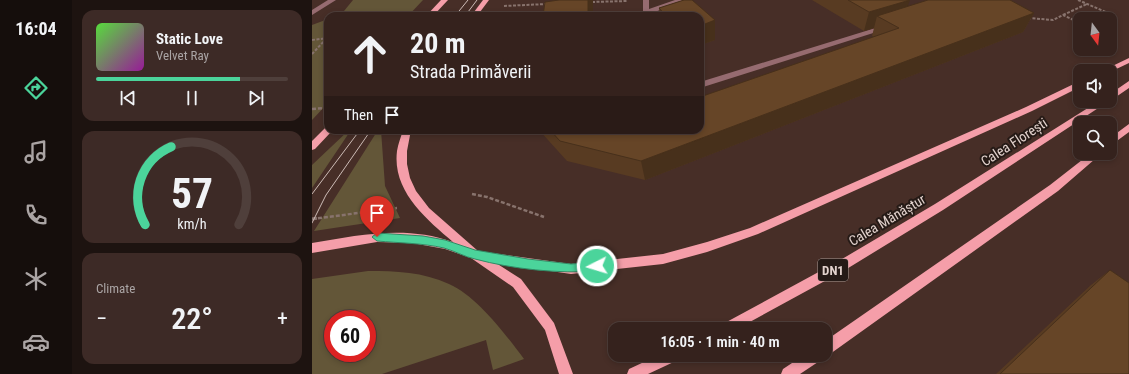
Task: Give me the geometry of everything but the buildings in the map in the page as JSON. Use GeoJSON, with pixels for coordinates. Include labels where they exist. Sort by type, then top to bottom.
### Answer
{"type":"FeatureCollection","features":[{"type":"Feature","properties":{"kind":"main road"},"geometry":{"type":"LineString","coordinates":[[433,12],[445,0]]}},
{"type":"Feature","properties":{"kind":"main road"},"geometry":{"type":"LineString","coordinates":[[477,12],[486,0]]}},
{"type":"Feature","properties":{"kind":"main road"},"geometry":{"type":"LineString","coordinates":[[1117,66],[1129,60]]}},
{"type":"Feature","properties":{"kind":"main road"},"geometry":{"type":"LineString","coordinates":[[1117,93],[1129,84]]}},
{"type":"Feature","properties":{"kind":"main road"},"geometry":{"type":"LineString","coordinates":[[312,248],[377,237],[412,238],[445,244],[475,255],[571,269],[663,259],[707,247],[754,231],[1028,109],[1073,87]]}},
{"type":"Feature","properties":{"kind":"main road","name":"Calea Florești"},"geometry":{"type":"LineString","coordinates":[[939,207],[1094,108]]}},
{"type":"Feature","properties":{"kind":"main road"},"geometry":{"type":"LineString","coordinates":[[1117,137],[1129,127]]}},
{"type":"Feature","properties":{"kind":"main road"},"geometry":{"type":"LineString","coordinates":[[312,147],[324,134]]}},
{"type":"Feature","properties":{"kind":"main road"},"geometry":{"type":"LineString","coordinates":[[406,134],[402,151],[402,164],[405,178],[412,193],[425,211],[475,255],[517,283],[550,327],[566,374]]}},
{"type":"Feature","properties":{"kind":"main road"},"geometry":{"type":"LineString","coordinates":[[832,344],[1054,188],[1088,160]]}},
{"type":"Feature","properties":{"kind":"main road","name":"Calea Mănăștur"},"geometry":{"type":"LineString","coordinates":[[738,322],[841,266],[939,207]]}},
{"type":"Feature","properties":{"kind":"main road"},"geometry":{"type":"LineString","coordinates":[[634,374],[658,362]]}},
{"type":"Feature","properties":{"kind":"main road"},"geometry":{"type":"LineString","coordinates":[[788,374],[806,362]]}},
{"type":"Feature","properties":{"kind":"street"},"geometry":{"type":"LineString","coordinates":[[312,13],[333,0]]}},
{"type":"Feature","properties":{"kind":"street"},"geometry":{"type":"LineString","coordinates":[[643,12],[646,0]]}},
{"type":"Feature","properties":{"kind":"street"},"geometry":{"type":"LineString","coordinates":[[649,12],[682,0]]}},
{"type":"Feature","properties":{"kind":"street"},"geometry":{"type":"LineString","coordinates":[[704,84],[894,25]]}},
{"type":"Feature","properties":{"kind":"path"},"geometry":{"type":"LineString","coordinates":[[585,3],[630,0]]}},
{"type":"Feature","properties":{"kind":"path"},"geometry":{"type":"LineString","coordinates":[[1078,0],[1106,12]]}},
{"type":"Feature","properties":{"kind":"path"},"geometry":{"type":"LineString","coordinates":[[497,6],[548,4]]}},
{"type":"Feature","properties":{"kind":"path"},"geometry":{"type":"LineString","coordinates":[[1023,18],[1053,20],[1087,4]]}},
{"type":"Feature","properties":{"kind":"path"},"geometry":{"type":"LineString","coordinates":[[1063,15],[1073,20]]}},
{"type":"Feature","properties":{"kind":"path"},"geometry":{"type":"LineString","coordinates":[[312,40],[324,38]]}},
{"type":"Feature","properties":{"kind":"path"},"geometry":{"type":"LineString","coordinates":[[312,54],[324,42]]}},
{"type":"Feature","properties":{"kind":"path"},"geometry":{"type":"LineString","coordinates":[[312,109],[324,108]]}},
{"type":"Feature","properties":{"kind":"path"},"geometry":{"type":"LineString","coordinates":[[472,194],[487,197],[544,217]]}},
{"type":"Feature","properties":{"kind":"path"},"geometry":{"type":"LineString","coordinates":[[312,219],[398,208]]}},
{"type":"Feature","properties":{"kind":"shaded area"},"geometry":{"type":"Polygon","coordinates":[[[353,0],[423,0],[412,12],[342,12],[353,0]]]}},
{"type":"Feature","properties":{"kind":"shaded area"},"geometry":{"type":"Polygon","coordinates":[[[324,20],[324,107],[312,120],[312,25],[324,20]]]}},
{"type":"Feature","properties":{"kind":"shaded area"},"geometry":{"type":"Polygon","coordinates":[[[345,134],[348,134],[312,188],[312,165],[345,134]]]}},
{"type":"Feature","properties":{"kind":"shaded area"},"geometry":{"type":"Polygon","coordinates":[[[375,134],[381,134],[385,186],[400,218],[314,231],[375,134]]]}},
{"type":"Feature","properties":{"kind":"shaded area"},"geometry":{"type":"Polygon","coordinates":[[[368,271],[399,272],[429,277],[449,284],[460,290],[470,297],[490,317],[524,359],[493,370],[486,340],[382,374],[312,374],[312,279],[368,271]]]}},
{"type":"Feature","properties":{"kind":"tram line"},"geometry":{"type":"LineString","coordinates":[[458,12],[468,0]]}},
{"type":"Feature","properties":{"kind":"tram line"},"geometry":{"type":"LineString","coordinates":[[468,12],[477,0]]}},
{"type":"Feature","properties":{"kind":"tram line"},"geometry":{"type":"LineString","coordinates":[[312,194],[357,134]]}},
{"type":"Feature","properties":{"kind":"tram line"},"geometry":{"type":"LineString","coordinates":[[312,223],[326,195],[368,134]]}},
{"type":"Feature","properties":{"kind":"route"},"geometry":{"type":"LineString","coordinates":[[377,237],[412,238],[445,244],[475,255],[528,264],[571,269],[597,266]]}}]}
